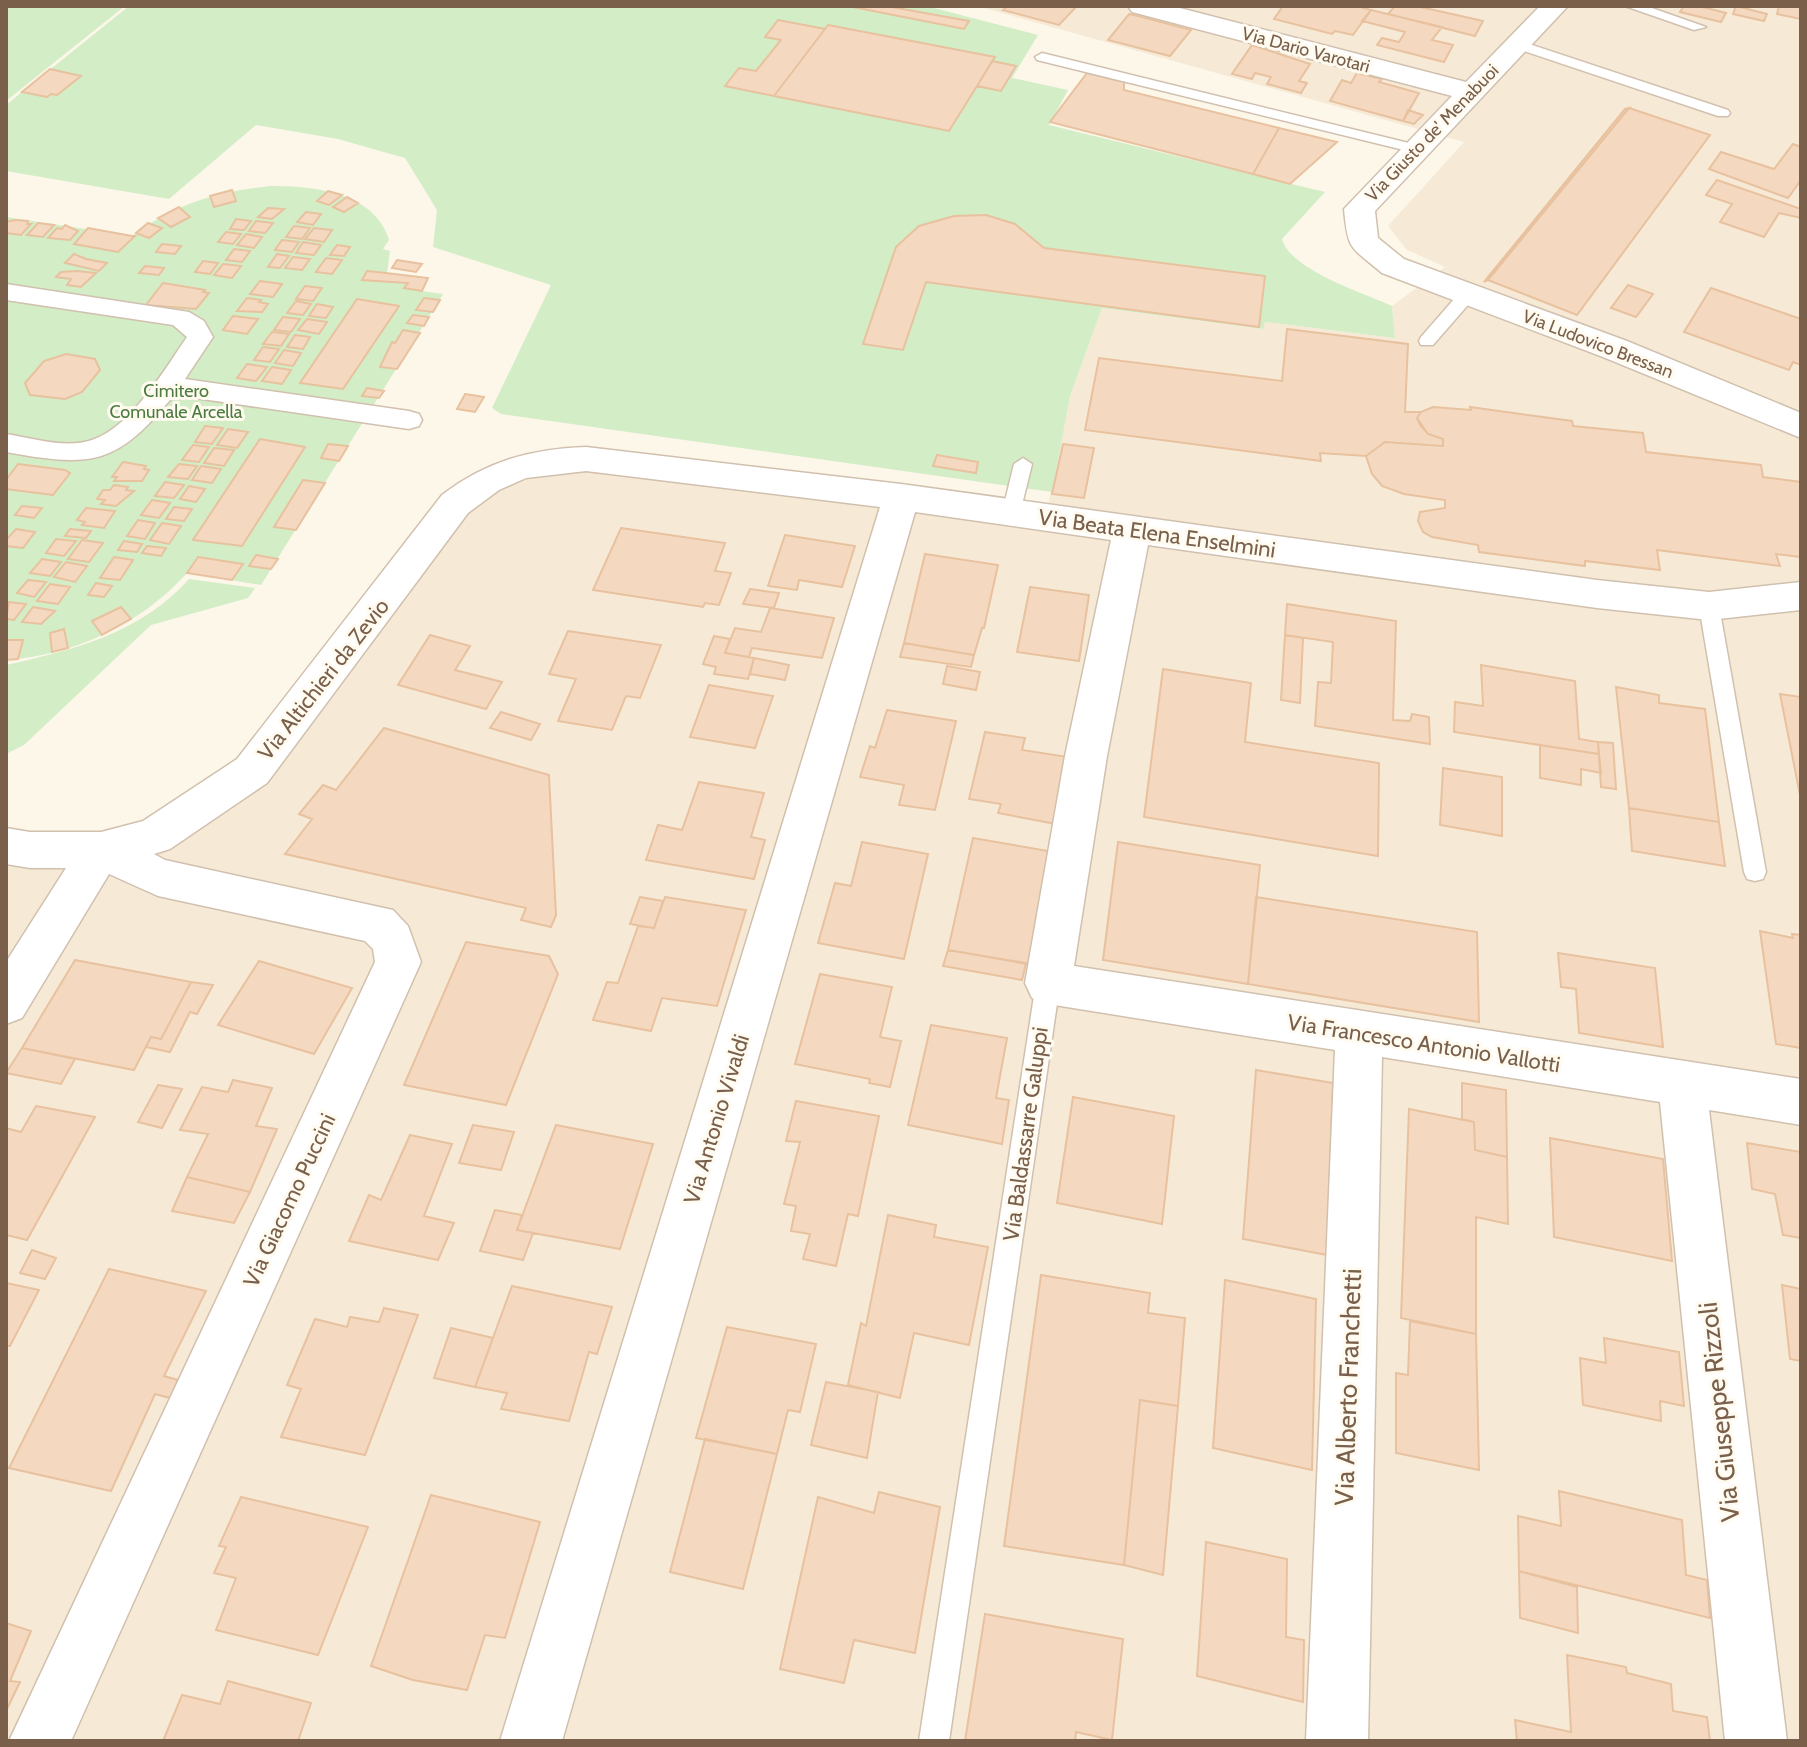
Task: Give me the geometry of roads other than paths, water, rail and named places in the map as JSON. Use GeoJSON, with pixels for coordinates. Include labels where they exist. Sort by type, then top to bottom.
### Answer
{"type":"FeatureCollection","features":[{"type":"Feature","properties":{"kind":"street","name":"Via Dario Varotari"},"geometry":{"type":"LineString","coordinates":[[1141,6],[1471,92]]}},
{"type":"Feature","properties":{"kind":"street","name":"Via Giusto de' Menabuoi"},"geometry":{"type":"LineString","coordinates":[[1393,266],[1363,241],[1359,209],[1555,6]]}},
{"type":"Feature","properties":{"kind":"street","name":"Via Ludovico Bressan"},"geometry":{"type":"LineString","coordinates":[[1393,266],[1615,349],[1801,426]]}},
{"type":"Feature","properties":{"kind":"street"},"geometry":{"type":"LineString","coordinates":[[6,292],[180,318],[195,327],[200,337],[168,385],[132,428],[114,442],[90,451],[65,453],[6,443]]}},
{"type":"Feature","properties":{"kind":"street"},"geometry":{"type":"LineString","coordinates":[[168,385],[409,420]]}},
{"type":"Feature","properties":{"kind":"street","name":"Via Beata Elena Enselmini"},"geometry":{"type":"LineString","coordinates":[[513,467],[549,460],[586,459],[901,497],[1597,594],[1709,606],[1801,596]]}},
{"type":"Feature","properties":{"kind":"street","name":"Via Altichieri da Zevio"},"geometry":{"type":"LineString","coordinates":[[6,846],[30,850],[101,850],[155,836],[252,771],[455,504],[482,481],[513,467]]}},
{"type":"Feature","properties":{"kind":"street","name":"Via Antonio Vivaldi"},"geometry":{"type":"LineString","coordinates":[[531,1741],[901,497]]}},
{"type":"Feature","properties":{"kind":"street","name":"Via Baldassarre Galuppi"},"geometry":{"type":"LineString","coordinates":[[1048,983],[1086,756],[1132,530]]}},
{"type":"Feature","properties":{"kind":"street"},"geometry":{"type":"LineString","coordinates":[[6,1003],[101,850]]}},
{"type":"Feature","properties":{"kind":"street","name":"Via Giacomo Puccini"},"geometry":{"type":"LineString","coordinates":[[40,1741],[398,962],[397,946],[389,933],[377,924],[158,877],[101,850]]}},
{"type":"Feature","properties":{"kind":"street","name":"Via Francesco Antonio Vallotti"},"geometry":{"type":"LineString","coordinates":[[1048,983],[1801,1102]]}},
{"type":"Feature","properties":{"kind":"street","name":"Via Alberto Franchetti"},"geometry":{"type":"LineString","coordinates":[[1337,1741],[1359,1033]]}},
{"type":"Feature","properties":{"kind":"street","name":"Via Giuseppe Rizzoli"},"geometry":{"type":"LineString","coordinates":[[1682,1083],[1756,1741]]}},
{"type":"Feature","properties":{"kind":"lane"},"geometry":{"type":"LineString","coordinates":[[1632,6],[1699,27]]}},
{"type":"Feature","properties":{"kind":"lane"},"geometry":{"type":"LineString","coordinates":[[1517,44],[1723,113]]}},
{"type":"Feature","properties":{"kind":"lane"},"geometry":{"type":"LineString","coordinates":[[1042,57],[1416,149]]}},
{"type":"Feature","properties":{"kind":"lane"},"geometry":{"type":"LineString","coordinates":[[1427,341],[1468,294]]}},
{"type":"Feature","properties":{"kind":"lane"},"geometry":{"type":"LineString","coordinates":[[1011,513],[1023,464]]}},
{"type":"Feature","properties":{"kind":"lane"},"geometry":{"type":"LineString","coordinates":[[1709,606],[1755,872]]}},
{"type":"Feature","properties":{"kind":"lane","name":"Via Baldassarre Galuppi"},"geometry":{"type":"LineString","coordinates":[[934,1741],[1048,983]]}},
{"type":"Feature","properties":{"kind":"park label","name":"Cimitero Comunale Arcella"},"geometry":{"type":"Point","coordinates":[176,401]}}]}
